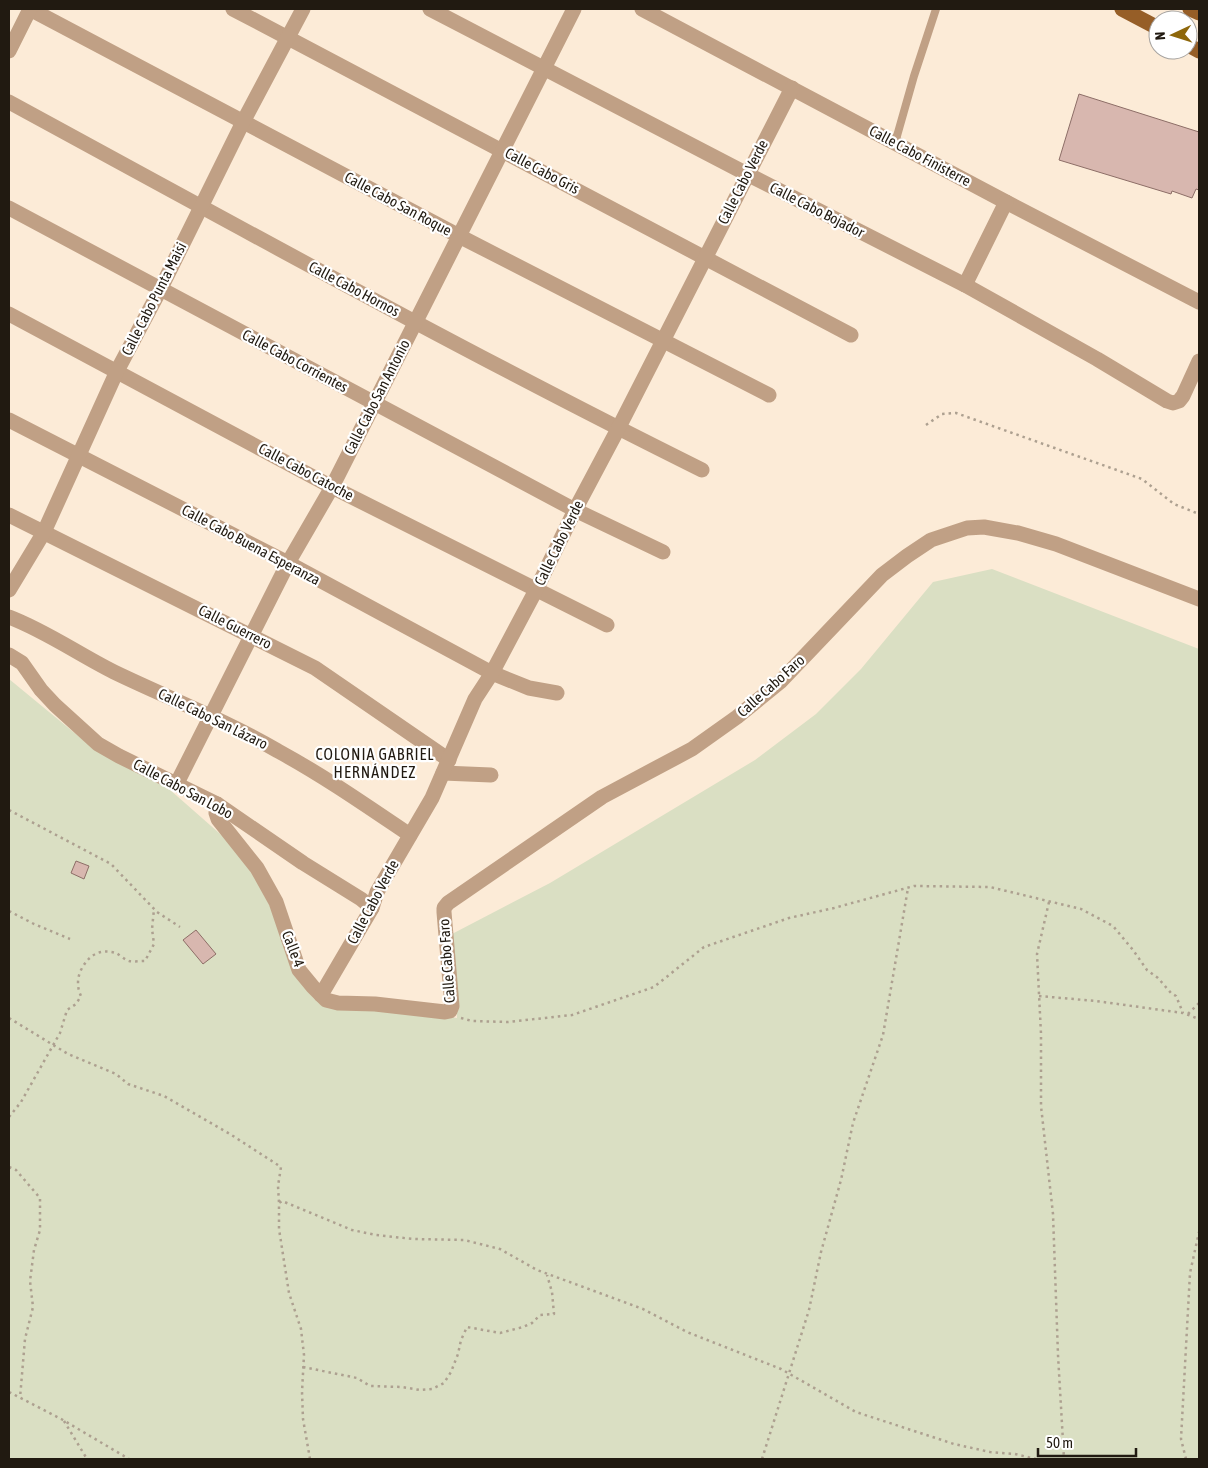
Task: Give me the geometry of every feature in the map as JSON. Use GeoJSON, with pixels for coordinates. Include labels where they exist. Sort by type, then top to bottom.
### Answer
{"type":"FeatureCollection","features":[{"type":"Feature","properties":{"kind":"main road"},"geometry":{"type":"LineString","coordinates":[[1122,9],[1148,23]]}},
{"type":"Feature","properties":{"kind":"main road"},"geometry":{"type":"LineString","coordinates":[[1190,9],[1199,13]]}},
{"type":"Feature","properties":{"kind":"street"},"geometry":{"type":"LineString","coordinates":[[9,51],[30,9]]}},
{"type":"Feature","properties":{"kind":"street","name":"Calle Cabo San Roque"},"geometry":{"type":"LineString","coordinates":[[30,9],[459,236],[769,395]]}},
{"type":"Feature","properties":{"kind":"street","name":"Calle Cabo Gris"},"geometry":{"type":"LineString","coordinates":[[233,9],[851,335]]}},
{"type":"Feature","properties":{"kind":"street","name":"Calle Cabo Punta Maisi"},"geometry":{"type":"LineString","coordinates":[[9,590],[44,532],[117,372],[243,122],[303,9]]}},
{"type":"Feature","properties":{"kind":"street","name":"Calle Cabo Bojador"},"geometry":{"type":"LineString","coordinates":[[430,9],[965,285],[1097,359],[1162,399],[1173,403],[1183,396],[1199,361]]}},
{"type":"Feature","properties":{"kind":"street","name":"Calle Cabo San Antonio"},"geometry":{"type":"LineString","coordinates":[[177,783],[288,563],[332,487],[574,9]]}},
{"type":"Feature","properties":{"kind":"street","name":"Calle Cabo Finisterre"},"geometry":{"type":"LineString","coordinates":[[642,9],[1199,302]]}},
{"type":"Feature","properties":{"kind":"street","name":"Calle Cabo Verde"},"geometry":{"type":"LineString","coordinates":[[321,995],[372,908],[377,892],[432,798],[475,699],[492,673],[536,590],[575,510],[792,88]]}},
{"type":"Feature","properties":{"kind":"street","name":"Calle Cabo Hornos"},"geometry":{"type":"LineString","coordinates":[[9,102],[416,322],[618,429],[702,470]]}},
{"type":"Feature","properties":{"kind":"street"},"geometry":{"type":"LineString","coordinates":[[965,285],[1006,202]]}},
{"type":"Feature","properties":{"kind":"street","name":"Calle Cabo Corrientes"},"geometry":{"type":"LineString","coordinates":[[9,208],[575,510],[663,552]]}},
{"type":"Feature","properties":{"kind":"street","name":"Calle Cabo Catoche"},"geometry":{"type":"LineString","coordinates":[[9,314],[332,487],[607,625]]}},
{"type":"Feature","properties":{"kind":"street","name":"Calle Cabo Buena Esperanza"},"geometry":{"type":"LineString","coordinates":[[9,420],[288,563],[492,673],[529,688],[557,693]]}},
{"type":"Feature","properties":{"kind":"street","name":"Calle Guerrero"},"geometry":{"type":"LineString","coordinates":[[9,515],[315,668],[446,766]]}},
{"type":"Feature","properties":{"kind":"street","name":"Calle Cabo Faro"},"geometry":{"type":"LineString","coordinates":[[448,1011],[452,999],[444,912],[448,903],[602,797],[692,749],[737,717],[780,682],[882,575],[931,540],[966,528],[984,527],[1018,534],[1056,544],[1199,599]]}},
{"type":"Feature","properties":{"kind":"street","name":"Calle Cabo San Lázaro"},"geometry":{"type":"LineString","coordinates":[[9,617],[34,628],[112,671],[278,750],[410,835]]}},
{"type":"Feature","properties":{"kind":"street","name":"Calle Cabo San Lobo"},"geometry":{"type":"LineString","coordinates":[[9,655],[22,663],[40,690],[55,706],[98,744],[177,783],[361,899],[372,908]]}},
{"type":"Feature","properties":{"kind":"street"},"geometry":{"type":"LineString","coordinates":[[446,766],[491,775]]}},
{"type":"Feature","properties":{"kind":"street","name":"Calle 4"},"geometry":{"type":"LineString","coordinates":[[217,808],[218,819],[256,868],[276,902],[299,970],[326,1000],[338,1003],[375,1004],[448,1011]]}},
{"type":"Feature","properties":{"kind":"lane"},"geometry":{"type":"LineString","coordinates":[[896,143],[914,76],[936,9]]}},
{"type":"Feature","properties":{"kind":"path"},"geometry":{"type":"LineString","coordinates":[[926,425],[942,414],[956,413],[1142,480],[1174,504],[1199,514]]}},
{"type":"Feature","properties":{"kind":"path"},"geometry":{"type":"LineString","coordinates":[[9,810],[110,864],[154,908],[180,927]]}},
{"type":"Feature","properties":{"kind":"path"},"geometry":{"type":"LineString","coordinates":[[448,1011],[472,1021],[508,1022],[572,1015],[654,987],[704,948],[789,918],[908,888],[924,886],[990,887],[1081,909],[1113,926],[1147,970],[1176,996],[1183,1012]]}},
{"type":"Feature","properties":{"kind":"path"},"geometry":{"type":"LineString","coordinates":[[762,1459],[809,1310],[821,1252],[841,1180],[853,1123],[882,1035],[908,888]]}},
{"type":"Feature","properties":{"kind":"path"},"geometry":{"type":"LineString","coordinates":[[1049,902],[1037,954],[1041,1106],[1053,1214],[1064,1459]]}},
{"type":"Feature","properties":{"kind":"path"},"geometry":{"type":"LineString","coordinates":[[9,1117],[21,1102],[60,1033],[67,1010],[76,1004],[81,996],[78,991],[78,976],[87,959],[97,953],[106,952],[116,953],[130,961],[145,961],[154,944],[152,929],[154,908]]}},
{"type":"Feature","properties":{"kind":"path"},"geometry":{"type":"LineString","coordinates":[[9,911],[70,939]]}},
{"type":"Feature","properties":{"kind":"path"},"geometry":{"type":"LineString","coordinates":[[1039,996],[1183,1012],[1199,1019]]}},
{"type":"Feature","properties":{"kind":"path"},"geometry":{"type":"LineString","coordinates":[[1188,1014],[1199,1004]]}},
{"type":"Feature","properties":{"kind":"path"},"geometry":{"type":"LineString","coordinates":[[9,1018],[68,1054],[116,1074],[128,1084],[164,1096],[230,1134],[281,1167],[278,1186],[279,1229],[289,1293],[301,1329],[303,1419],[310,1459]]}},
{"type":"Feature","properties":{"kind":"path"},"geometry":{"type":"LineString","coordinates":[[9,1167],[16,1170],[40,1198],[40,1230],[34,1250],[30,1281],[33,1307],[25,1339],[20,1398]]}},
{"type":"Feature","properties":{"kind":"path"},"geometry":{"type":"LineString","coordinates":[[279,1203],[282,1201],[346,1227],[376,1235],[413,1239],[464,1240],[500,1249],[547,1275],[643,1309],[687,1332],[781,1369],[845,1406],[868,1416],[954,1444],[1036,1459]]}},
{"type":"Feature","properties":{"kind":"path"},"geometry":{"type":"LineString","coordinates":[[1186,1459],[1180,1439],[1190,1273],[1199,1232]]}},
{"type":"Feature","properties":{"kind":"path"},"geometry":{"type":"LineString","coordinates":[[303,1367],[357,1378],[370,1386],[402,1387],[420,1390],[432,1389],[444,1383],[451,1372],[461,1340],[467,1328],[500,1334],[532,1323],[540,1315],[554,1314],[552,1292],[547,1275]]}},
{"type":"Feature","properties":{"kind":"path"},"geometry":{"type":"LineString","coordinates":[[9,1392],[64,1420],[128,1459]]}},
{"type":"Feature","properties":{"kind":"path"},"geometry":{"type":"LineString","coordinates":[[64,1420],[87,1459]]}},
{"type":"Feature","properties":{"kind":"green space"},"geometry":{"type":"Polygon","coordinates":[[[992,569],[1199,649],[1199,1459],[9,1459],[9,679],[88,744],[169,789],[243,854],[318,999],[457,1018],[452,934],[550,883],[755,760],[816,714],[861,669],[933,582],[992,569]]]}},
{"type":"Feature","properties":{"kind":"building"},"geometry":{"type":"Polygon","coordinates":[[[1079,94],[1199,132],[1199,190],[1196,189],[1192,198],[1172,191],[1171,194],[1059,160],[1079,94]]]}},
{"type":"Feature","properties":{"kind":"building"},"geometry":{"type":"Polygon","coordinates":[[[76,861],[89,866],[84,879],[71,873],[76,861]]]}},
{"type":"Feature","properties":{"kind":"building"},"geometry":{"type":"Polygon","coordinates":[[[196,930],[216,954],[203,964],[183,940],[196,930]]]}},
{"type":"Feature","properties":{"kind":"district","name":"COLONIA GABRIEL HERNÁNDEZ"},"geometry":{"type":"Point","coordinates":[375,763]}}]}
